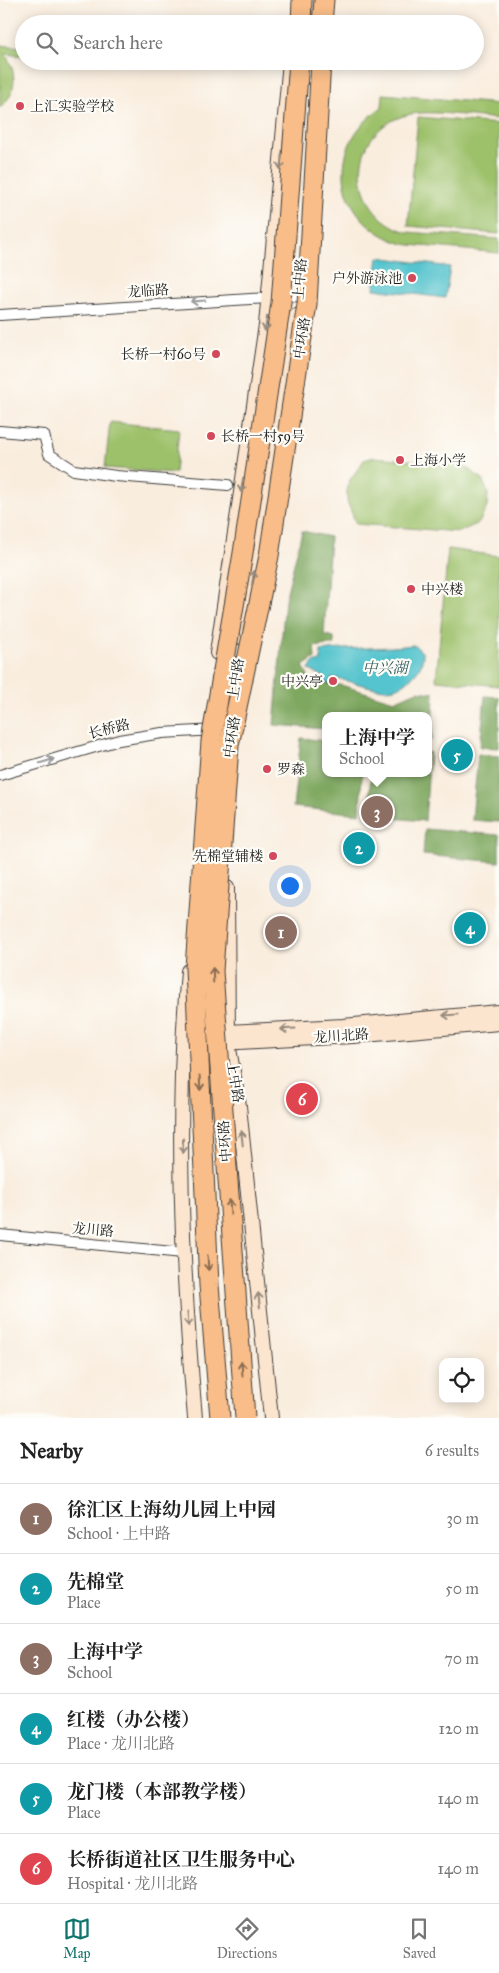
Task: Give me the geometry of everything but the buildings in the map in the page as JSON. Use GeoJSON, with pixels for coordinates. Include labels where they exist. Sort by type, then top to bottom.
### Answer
{"type":"FeatureCollection","features":[{"type":"Feature","properties":{"kind":"highway"},"geometry":{"type":"LineString","coordinates":[[301,15],[302,0]]}},
{"type":"Feature","properties":{"kind":"highway"},"geometry":{"type":"LineString","coordinates":[[323,15],[324,0]]}},
{"type":"Feature","properties":{"kind":"highway","name":"中环路"},"geometry":{"type":"LineString","coordinates":[[220,1418],[209,1285],[195,968],[211,742],[243,553],[281,303],[298,70]]}},
{"type":"Feature","properties":{"kind":"highway","name":"中环路"},"geometry":{"type":"LineString","coordinates":[[246,1418],[213,972],[229,745],[269,556],[307,304],[320,70]]}},
{"type":"Feature","properties":{"kind":"main road"},"geometry":{"type":"LineString","coordinates":[[292,15],[293,0]]}},
{"type":"Feature","properties":{"kind":"main road"},"geometry":{"type":"LineString","coordinates":[[316,15],[317,0]]}},
{"type":"Feature","properties":{"kind":"main road","name":"上中路"},"geometry":{"type":"LineString","coordinates":[[195,1418],[183,1253],[183,1040],[209,730],[222,614],[270,297],[289,70]]}},
{"type":"Feature","properties":{"kind":"main road","name":"上中路"},"geometry":{"type":"LineString","coordinates":[[271,1418],[239,1106],[228,1038],[224,758],[299,296],[313,70]]}},
{"type":"Feature","properties":{"kind":"main road","name":"龙川北路"},"geometry":{"type":"LineString","coordinates":[[228,1038],[499,1012]]}},
{"type":"Feature","properties":{"kind":"main road","name":"龙川北路"},"geometry":{"type":"LineString","coordinates":[[183,1040],[353,1036],[499,1023]]}},
{"type":"Feature","properties":{"kind":"street","name":"龙临路"},"geometry":{"type":"LineString","coordinates":[[0,316],[299,296]]}},
{"type":"Feature","properties":{"kind":"street"},"geometry":{"type":"LineString","coordinates":[[0,431],[44,435],[49,454],[74,470],[116,476],[228,485]]}},
{"type":"Feature","properties":{"kind":"street","name":"长桥路"},"geometry":{"type":"LineString","coordinates":[[0,775],[119,740],[162,732],[228,730]]}},
{"type":"Feature","properties":{"kind":"street","name":"龙川路"},"geometry":{"type":"LineString","coordinates":[[0,1235],[183,1253]]}},
{"type":"Feature","properties":{"kind":"green space"},"geometry":{"type":"Polygon","coordinates":[[[0,45],[15,46],[15,55],[5,54],[12,68],[14,82],[10,96],[0,108],[0,45]]]}},
{"type":"Feature","properties":{"kind":"green space"},"geometry":{"type":"Polygon","coordinates":[[[383,94],[499,104],[499,119],[452,114],[416,113],[387,124],[372,138],[364,154],[361,173],[364,191],[373,208],[387,222],[407,232],[499,239],[499,253],[404,244],[380,234],[360,217],[348,195],[345,183],[345,160],[355,134],[382,107],[383,94]]]}},
{"type":"Feature","properties":{"kind":"green space"},"geometry":{"type":"Polygon","coordinates":[[[418,117],[499,124],[499,234],[408,226],[418,117]]]}},
{"type":"Feature","properties":{"kind":"green space"},"geometry":{"type":"Polygon","coordinates":[[[110,422],[179,429],[175,473],[105,468],[110,422]]]}},
{"type":"Feature","properties":{"kind":"green space"},"geometry":{"type":"Polygon","coordinates":[[[374,457],[463,465],[482,479],[488,493],[487,507],[479,523],[459,532],[356,524],[347,501],[347,491],[350,480],[364,460],[374,457]]]}},
{"type":"Feature","properties":{"kind":"green space"},"geometry":{"type":"Polygon","coordinates":[[[302,531],[330,537],[324,635],[334,637],[334,644],[314,647],[315,658],[303,666],[310,679],[332,685],[341,685],[394,701],[417,691],[434,693],[432,740],[432,712],[322,712],[322,729],[274,725],[285,600],[302,531]]]}},
{"type":"Feature","properties":{"kind":"green space"},"geometry":{"type":"Polygon","coordinates":[[[448,549],[499,556],[499,686],[436,680],[448,549]]]}},
{"type":"Feature","properties":{"kind":"green space"},"geometry":{"type":"Polygon","coordinates":[[[485,696],[499,697],[499,748],[480,747],[485,696]]]}},
{"type":"Feature","properties":{"kind":"green space"},"geometry":{"type":"Polygon","coordinates":[[[301,738],[322,741],[322,777],[362,777],[360,814],[293,807],[301,738]]]}},
{"type":"Feature","properties":{"kind":"green space"},"geometry":{"type":"Polygon","coordinates":[[[478,754],[499,756],[499,822],[472,820],[478,754]]]}},
{"type":"Feature","properties":{"kind":"green space"},"geometry":{"type":"Polygon","coordinates":[[[371,777],[428,777],[425,821],[368,816],[371,777]]]}},
{"type":"Feature","properties":{"kind":"green space"},"geometry":{"type":"Polygon","coordinates":[[[425,829],[499,835],[499,862],[423,855],[425,829]]]}},
{"type":"Feature","properties":{"kind":"water","name":"户外游泳池"},"geometry":{"type":"Polygon","coordinates":[[[378,257],[450,267],[445,298],[374,289],[378,257]]]}},
{"type":"Feature","properties":{"kind":"water","name":"中兴湖"},"geometry":{"type":"Polygon","coordinates":[[[414,645],[423,653],[420,666],[404,684],[394,688],[374,688],[331,678],[330,684],[323,681],[323,676],[309,670],[313,663],[321,661],[321,651],[414,645]]]}},
{"type":"Feature","properties":{"kind":"place","name":"上汇实验学校"},"geometry":{"type":"Point","coordinates":[20,106]}},
{"type":"Feature","properties":{"kind":"place","name":"户外游泳池"},"geometry":{"type":"Point","coordinates":[412,278]}},
{"type":"Feature","properties":{"kind":"place","name":"长桥一村60号"},"geometry":{"type":"Point","coordinates":[216,354]}},
{"type":"Feature","properties":{"kind":"place","name":"长桥一村59号"},"geometry":{"type":"Point","coordinates":[211,436]}},
{"type":"Feature","properties":{"kind":"place","name":"上海小学"},"geometry":{"type":"Point","coordinates":[400,460]}},
{"type":"Feature","properties":{"kind":"place","name":"中兴楼"},"geometry":{"type":"Point","coordinates":[411,589]}},
{"type":"Feature","properties":{"kind":"place","name":"中兴亭"},"geometry":{"type":"Point","coordinates":[333,681]}},
{"type":"Feature","properties":{"kind":"place","name":"龙门楼（本部教学楼）"},"geometry":{"type":"Point","coordinates":[457,755]}},
{"type":"Feature","properties":{"kind":"place","name":"罗森"},"geometry":{"type":"Point","coordinates":[267,769]}},
{"type":"Feature","properties":{"kind":"place","name":"上海中学"},"geometry":{"type":"Point","coordinates":[377,812]}},
{"type":"Feature","properties":{"kind":"place","name":"先棉堂"},"geometry":{"type":"Point","coordinates":[359,848]}},
{"type":"Feature","properties":{"kind":"place","name":"先棉堂辅楼"},"geometry":{"type":"Point","coordinates":[273,856]}},
{"type":"Feature","properties":{"kind":"place","name":"红楼（办公楼）"},"geometry":{"type":"Point","coordinates":[470,928]}},
{"type":"Feature","properties":{"kind":"place","name":"徐汇区上海幼儿园上中园"},"geometry":{"type":"Point","coordinates":[281,932]}},
{"type":"Feature","properties":{"kind":"place","name":"长桥街道社区卫生服务中心"},"geometry":{"type":"Point","coordinates":[302,1099]}}]}
